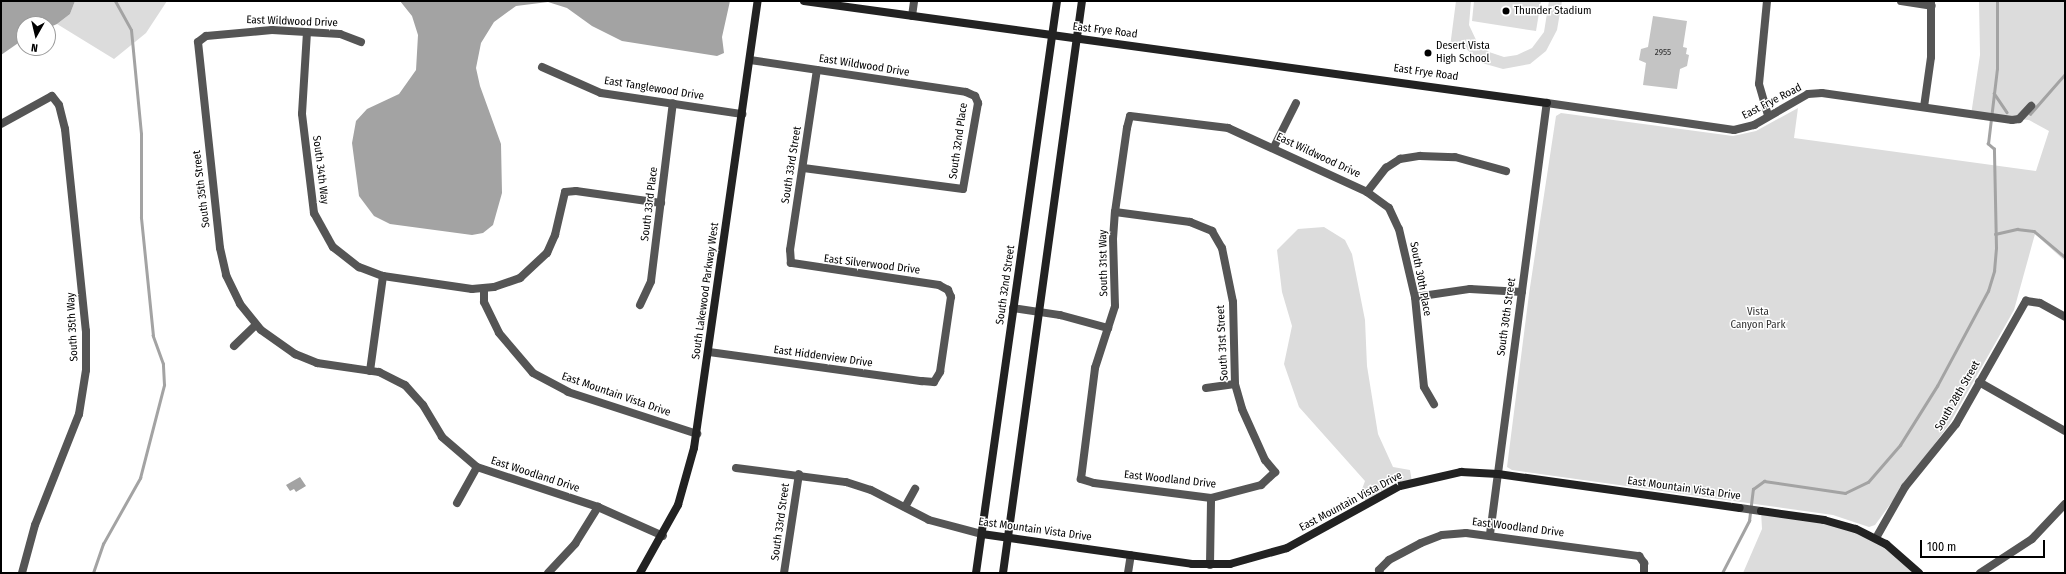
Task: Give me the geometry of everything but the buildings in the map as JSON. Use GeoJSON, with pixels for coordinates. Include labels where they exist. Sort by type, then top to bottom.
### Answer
{"type":"FeatureCollection","features":[{"type":"Feature","properties":{"kind":"street","name":"South Lakewood Parkway West"},"geometry":{"type":"LineString","coordinates":[[640,573],[663,536],[682,493],[697,434],[758,1]]}},
{"type":"Feature","properties":{"kind":"street","name":"East Frye Road"},"geometry":{"type":"LineString","coordinates":[[804,1],[1052,36],[1547,102],[1734,130],[1754,125],[1808,94],[1822,93],[1991,118],[2019,119],[2031,106]]}},
{"type":"Feature","properties":{"kind":"street"},"geometry":{"type":"LineString","coordinates":[[912,16],[914,1]]}},
{"type":"Feature","properties":{"kind":"street","name":"South 32nd Street"},"geometry":{"type":"LineString","coordinates":[[976,573],[1057,1]]}},
{"type":"Feature","properties":{"kind":"street"},"geometry":{"type":"LineString","coordinates":[[1003,573],[1082,1]]}},
{"type":"Feature","properties":{"kind":"street"},"geometry":{"type":"LineString","coordinates":[[1767,1],[1758,84],[1768,116]]}},
{"type":"Feature","properties":{"kind":"street"},"geometry":{"type":"LineString","coordinates":[[1901,1],[1932,3],[1931,57],[1924,107]]}},
{"type":"Feature","properties":{"kind":"street","name":"East Wildwood Drive"},"geometry":{"type":"LineString","coordinates":[[198,42],[206,36],[238,32],[307,32],[340,34],[361,42]]}},
{"type":"Feature","properties":{"kind":"street","name":"South 34th Way"},"geometry":{"type":"LineString","coordinates":[[307,32],[302,114],[314,213],[326,236],[344,257],[383,276]]}},
{"type":"Feature","properties":{"kind":"street","name":"South 35th Street"},"geometry":{"type":"LineString","coordinates":[[198,42],[222,261],[231,288],[256,325]]}},
{"type":"Feature","properties":{"kind":"street","name":"East Wildwood Drive"},"geometry":{"type":"LineString","coordinates":[[750,60],[975,96]]}},
{"type":"Feature","properties":{"kind":"street","name":"East Tanglewood Drive"},"geometry":{"type":"LineString","coordinates":[[542,67],[601,93],[742,114]]}},
{"type":"Feature","properties":{"kind":"street","name":"South 33rd Street"},"geometry":{"type":"LineString","coordinates":[[791,263],[790,250],[817,70]]}},
{"type":"Feature","properties":{"kind":"street","name":"South 35th Way"},"geometry":{"type":"LineString","coordinates":[[1,124],[52,96],[59,105],[65,129],[87,354],[79,414],[35,525],[22,573]]}},
{"type":"Feature","properties":{"kind":"street","name":"South 32nd Place"},"geometry":{"type":"LineString","coordinates":[[803,168],[963,189],[978,103],[975,96]]}},
{"type":"Feature","properties":{"kind":"street","name":"South 30th Street"},"geometry":{"type":"LineString","coordinates":[[1490,534],[1547,102]]}},
{"type":"Feature","properties":{"kind":"street","name":"South 33rd Place"},"geometry":{"type":"LineString","coordinates":[[640,305],[651,281],[674,104]]}},
{"type":"Feature","properties":{"kind":"street"},"geometry":{"type":"LineString","coordinates":[[1274,147],[1296,104]]}},
{"type":"Feature","properties":{"kind":"street","name":"East Wildwood Drive"},"geometry":{"type":"LineString","coordinates":[[1130,116],[1210,124],[1228,128],[1274,147],[1367,192],[1386,168],[1400,160],[1420,156],[1455,157],[1506,171]]}},
{"type":"Feature","properties":{"kind":"street","name":"South 31st Way"},"geometry":{"type":"LineString","coordinates":[[1082,479],[1095,368],[1108,328],[1117,292],[1113,239],[1130,116]]}},
{"type":"Feature","properties":{"kind":"street"},"geometry":{"type":"LineString","coordinates":[[370,370],[383,276],[484,289],[520,278],[547,253],[555,235],[565,192],[576,191],[661,203]]}},
{"type":"Feature","properties":{"kind":"street","name":"South 30th Place"},"geometry":{"type":"LineString","coordinates":[[1367,192],[1389,208],[1395,219],[1415,297],[1424,387],[1434,404]]}},
{"type":"Feature","properties":{"kind":"street","name":"South 31st Street"},"geometry":{"type":"LineString","coordinates":[[1116,212],[1190,222],[1212,231],[1222,248],[1233,302],[1235,384],[1242,409],[1265,460],[1275,472]]}},
{"type":"Feature","properties":{"kind":"street","name":"East Silverwood Drive"},"geometry":{"type":"LineString","coordinates":[[791,263],[939,285],[948,290],[951,298],[940,372],[934,382]]}},
{"type":"Feature","properties":{"kind":"street","name":"East Mountain Vista Drive"},"geometry":{"type":"LineString","coordinates":[[484,289],[484,302],[499,333],[533,373],[568,392],[697,434]]}},
{"type":"Feature","properties":{"kind":"street"},"geometry":{"type":"LineString","coordinates":[[1415,297],[1470,290],[1522,292]]}},
{"type":"Feature","properties":{"kind":"street","name":"South 28th Street"},"geometry":{"type":"LineString","coordinates":[[1876,538],[1890,509],[1956,424],[2026,301],[2040,303],[2065,317]]}},
{"type":"Feature","properties":{"kind":"street"},"geometry":{"type":"LineString","coordinates":[[1013,308],[1108,328]]}},
{"type":"Feature","properties":{"kind":"street"},"geometry":{"type":"LineString","coordinates":[[234,346],[256,325]]}},
{"type":"Feature","properties":{"kind":"street","name":"East Woodland Drive"},"geometry":{"type":"LineString","coordinates":[[256,325],[274,341],[317,363],[370,370],[405,385],[423,405],[442,437],[477,467],[598,507],[663,536]]}},
{"type":"Feature","properties":{"kind":"street","name":"East Hiddenview Drive"},"geometry":{"type":"LineString","coordinates":[[709,352],[934,382]]}},
{"type":"Feature","properties":{"kind":"street"},"geometry":{"type":"LineString","coordinates":[[1979,382],[2065,431]]}},
{"type":"Feature","properties":{"kind":"street"},"geometry":{"type":"LineString","coordinates":[[1206,388],[1235,384]]}},
{"type":"Feature","properties":{"kind":"street"},"geometry":{"type":"LineString","coordinates":[[457,503],[477,467]]}},
{"type":"Feature","properties":{"kind":"street","name":"East Mountain Vista Drive"},"geometry":{"type":"LineString","coordinates":[[736,468],[799,474],[859,485],[950,528],[1008,538],[1210,565],[1250,561],[1287,548],[1412,482],[1455,473],[1498,474],[1824,520],[1876,538],[1919,573]]}},
{"type":"Feature","properties":{"kind":"street","name":"East Woodland Drive"},"geometry":{"type":"LineString","coordinates":[[1082,479],[1094,483],[1211,498],[1261,485],[1275,472]]}},
{"type":"Feature","properties":{"kind":"street","name":"South 33rd Street"},"geometry":{"type":"LineString","coordinates":[[784,573],[799,474]]}},
{"type":"Feature","properties":{"kind":"street"},"geometry":{"type":"LineString","coordinates":[[906,507],[915,489]]}},
{"type":"Feature","properties":{"kind":"street"},"geometry":{"type":"LineString","coordinates":[[1210,565],[1211,498]]}},
{"type":"Feature","properties":{"kind":"street"},"geometry":{"type":"LineString","coordinates":[[1980,573],[2032,539],[2065,504]]}},
{"type":"Feature","properties":{"kind":"street"},"geometry":{"type":"LineString","coordinates":[[548,573],[575,544],[598,507]]}},
{"type":"Feature","properties":{"kind":"street","name":"East Woodland Drive"},"geometry":{"type":"LineString","coordinates":[[1380,572],[1389,560],[1415,546],[1442,535],[1490,534],[1639,556],[1644,563],[1644,573]]}},
{"type":"Feature","properties":{"kind":"street"},"geometry":{"type":"LineString","coordinates":[[1128,573],[1131,555]]}},
{"type":"Feature","properties":{"kind":"green space"},"geometry":{"type":"Polygon","coordinates":[[[75,1],[167,1],[146,33],[114,59],[57,24],[70,14],[75,1]]]}},
{"type":"Feature","properties":{"kind":"green space"},"geometry":{"type":"Polygon","coordinates":[[[1456,1],[1471,1],[1469,25],[1477,42],[1489,52],[1504,57],[1517,55],[1532,48],[1544,32],[1549,1],[1562,1],[1557,30],[1546,51],[1530,64],[1503,69],[1482,63],[1463,46],[1462,50],[1450,47],[1456,1]]]}},
{"type":"Feature","properties":{"kind":"green space","name":"Thunder Stadium"},"geometry":{"type":"Polygon","coordinates":[[[1474,1],[1541,1],[1536,31],[1472,21],[1474,1]]]}},
{"type":"Feature","properties":{"kind":"green space","name":"Vista Canyon Park"},"geometry":{"type":"Polygon","coordinates":[[[1979,1],[2065,1],[2065,261],[2035,234],[2014,310],[1950,423],[1875,525],[1869,527],[1833,515],[1512,470],[1507,467],[1529,294],[1556,116],[1561,113],[1733,136],[1756,131],[1798,108],[1794,138],[2036,171],[2049,131],[2029,120],[1971,115],[1980,55],[1979,1]]]}},
{"type":"Feature","properties":{"kind":"green space"},"geometry":{"type":"Polygon","coordinates":[[[1324,227],[1345,240],[1352,254],[1365,320],[1367,366],[1378,434],[1393,467],[1410,470],[1412,482],[1367,504],[1361,492],[1365,481],[1299,407],[1284,364],[1292,326],[1282,292],[1277,250],[1298,229],[1324,227]]]}},
{"type":"Feature","properties":{"kind":"green space"},"geometry":{"type":"Polygon","coordinates":[[[1761,511],[1824,520],[1876,538],[1919,573],[1743,573],[1762,529],[1761,511]]]}},
{"type":"Feature","properties":{"kind":"shaded area"},"geometry":{"type":"Polygon","coordinates":[[[1,1],[75,1],[70,14],[56,24],[56,16],[16,16],[16,45],[1,55],[1,1]]]}},
{"type":"Feature","properties":{"kind":"shaded area"},"geometry":{"type":"Polygon","coordinates":[[[400,1],[730,1],[722,37],[724,53],[717,56],[622,41],[592,26],[567,8],[548,2],[516,6],[494,22],[481,43],[476,68],[480,86],[501,144],[502,193],[493,225],[483,233],[472,235],[390,224],[374,216],[359,196],[352,143],[356,121],[367,109],[399,94],[416,70],[418,35],[412,16],[400,1]]]}},
{"type":"Feature","properties":{"kind":"shaded area"},"geometry":{"type":"Polygon","coordinates":[[[300,477],[306,486],[296,492],[294,489],[290,491],[286,485],[300,477]]]}},
{"type":"Feature","properties":{"kind":"waterway"},"geometry":{"type":"LineString","coordinates":[[93,573],[103,544],[140,478],[164,385],[163,364],[153,336],[141,218],[141,134],[131,30],[115,1]]}},
{"type":"Feature","properties":{"kind":"waterway"},"geometry":{"type":"LineString","coordinates":[[1722,573],[1749,521],[1753,489],[1764,481],[1845,493],[1868,482],[1900,445],[1937,386],[1988,291],[1994,271],[1996,248],[1994,149],[1988,144],[1997,69],[1997,1]]}},
{"type":"Feature","properties":{"kind":"waterway"},"geometry":{"type":"LineString","coordinates":[[2030,114],[2065,74]]}},
{"type":"Feature","properties":{"kind":"waterway"},"geometry":{"type":"LineString","coordinates":[[1994,93],[2007,112]]}},
{"type":"Feature","properties":{"kind":"waterway"},"geometry":{"type":"LineString","coordinates":[[1995,234],[2017,229],[2034,231],[2065,257]]}},
{"type":"Feature","properties":{"kind":"place","name":"Thunder Stadium"},"geometry":{"type":"Point","coordinates":[1506,11]}},
{"type":"Feature","properties":{"kind":"place","name":"Desert Vista High School"},"geometry":{"type":"Point","coordinates":[1428,53]}}]}
